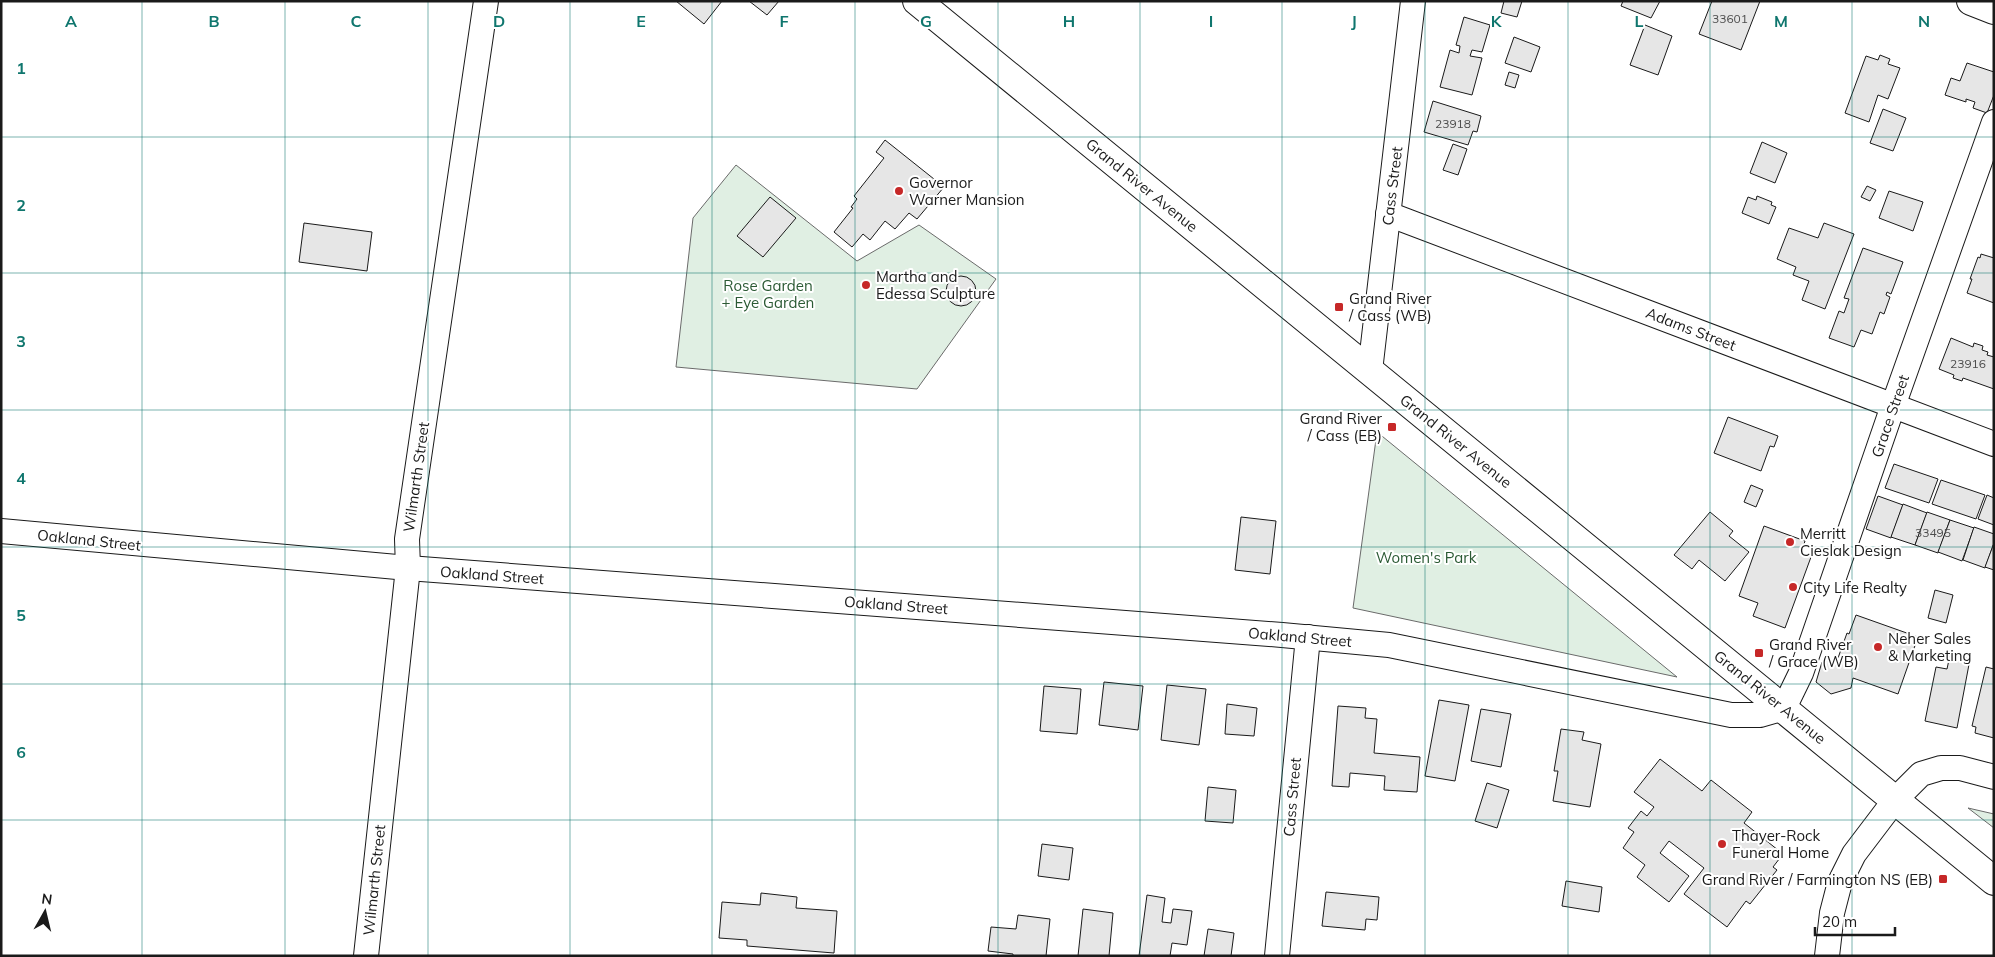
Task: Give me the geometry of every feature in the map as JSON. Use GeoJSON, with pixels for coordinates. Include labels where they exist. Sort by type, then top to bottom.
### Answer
{"type":"FeatureCollection","features":[{"type":"Feature","properties":{"kind":"main road","name":"Grand River Avenue"},"geometry":{"type":"LineString","coordinates":[[917,1],[1994,881]]}},
{"type":"Feature","properties":{"kind":"main road"},"geometry":{"type":"LineString","coordinates":[[1971,1],[1994,10]]}},
{"type":"Feature","properties":{"kind":"street","name":"Wilmarth Street"},"geometry":{"type":"LineString","coordinates":[[366,956],[408,568],[407,540],[486,1]]}},
{"type":"Feature","properties":{"kind":"street","name":"Cass Street"},"geometry":{"type":"LineString","coordinates":[[1370,371],[1413,1]]}},
{"type":"Feature","properties":{"kind":"street","name":"Grace Street"},"geometry":{"type":"LineString","coordinates":[[1784,708],[1801,673],[1994,122]]}},
{"type":"Feature","properties":{"kind":"street","name":"Adams Street"},"geometry":{"type":"LineString","coordinates":[[1388,214],[1994,444]]}},
{"type":"Feature","properties":{"kind":"street","name":"Oakland Street"},"geometry":{"type":"LineString","coordinates":[[1,531],[408,568],[1389,645],[1731,715],[1760,715],[1784,708]]}},
{"type":"Feature","properties":{"kind":"street","name":"Cass Street"},"geometry":{"type":"LineString","coordinates":[[1277,956],[1304,662],[1308,638]]}},
{"type":"Feature","properties":{"kind":"street"},"geometry":{"type":"LineString","coordinates":[[1827,956],[1832,914],[1840,882],[1854,854],[1895,800],[1920,774],[1941,768],[1960,768],[1994,777]]}},
{"type":"Feature","properties":{"kind":"green space","name":"Rose Garden + Eye Garden"},"geometry":{"type":"Polygon","coordinates":[[[736,165],[857,261],[919,225],[996,279],[917,389],[676,367],[693,218],[736,165]]]}},
{"type":"Feature","properties":{"kind":"green space","name":"Women's Park"},"geometry":{"type":"Polygon","coordinates":[[[1377,432],[1677,677],[1353,608],[1377,432]]]}},
{"type":"Feature","properties":{"kind":"green space"},"geometry":{"type":"Polygon","coordinates":[[[1968,808],[1994,814],[1994,828],[1968,808]]]}},
{"type":"Feature","properties":{"kind":"building"},"geometry":{"type":"Polygon","coordinates":[[[676,1],[722,1],[704,24],[676,1]]]}},
{"type":"Feature","properties":{"kind":"building"},"geometry":{"type":"Polygon","coordinates":[[[749,1],[779,1],[767,15],[749,1]]]}},
{"type":"Feature","properties":{"kind":"building"},"geometry":{"type":"Polygon","coordinates":[[[1504,1],[1522,1],[1517,17],[1501,13],[1504,1]]]}},
{"type":"Feature","properties":{"kind":"building"},"geometry":{"type":"Polygon","coordinates":[[[1623,1],[1660,1],[1651,18],[1621,6],[1623,1]]]}},
{"type":"Feature","properties":{"kind":"building"},"geometry":{"type":"Polygon","coordinates":[[[1712,1],[1760,1],[1741,50],[1699,34],[1712,1]]]}},
{"type":"Feature","properties":{"kind":"building"},"geometry":{"type":"Polygon","coordinates":[[[1464,17],[1490,25],[1482,52],[1472,50],[1470,56],[1482,58],[1472,95],[1440,87],[1450,50],[1459,53],[1460,46],[1456,45],[1464,17]]]}},
{"type":"Feature","properties":{"kind":"building"},"geometry":{"type":"Polygon","coordinates":[[[1645,25],[1672,36],[1658,75],[1630,65],[1645,25]]]}},
{"type":"Feature","properties":{"kind":"building"},"geometry":{"type":"Polygon","coordinates":[[[1514,37],[1540,47],[1531,72],[1505,63],[1514,37]]]}},
{"type":"Feature","properties":{"kind":"building"},"geometry":{"type":"Polygon","coordinates":[[[1880,55],[1890,59],[1888,64],[1900,68],[1888,99],[1878,95],[1869,122],[1845,113],[1866,56],[1878,60],[1880,55]]]}},
{"type":"Feature","properties":{"kind":"building"},"geometry":{"type":"Polygon","coordinates":[[[1967,63],[1994,72],[1994,95],[1987,113],[1973,108],[1975,102],[1966,99],[1966,102],[1945,95],[1951,78],[1960,81],[1967,63]]]}},
{"type":"Feature","properties":{"kind":"building"},"geometry":{"type":"Polygon","coordinates":[[[1509,72],[1519,75],[1515,88],[1505,85],[1509,72]]]}},
{"type":"Feature","properties":{"kind":"building"},"geometry":{"type":"Polygon","coordinates":[[[1433,101],[1481,116],[1477,132],[1473,131],[1468,145],[1424,132],[1433,101]]]}},
{"type":"Feature","properties":{"kind":"building"},"geometry":{"type":"Polygon","coordinates":[[[1883,109],[1906,118],[1893,151],[1870,143],[1883,109]]]}},
{"type":"Feature","properties":{"kind":"building","name":"Governor Warner Mansion"},"geometry":{"type":"Polygon","coordinates":[[[885,140],[944,187],[917,219],[909,213],[895,229],[885,221],[870,240],[863,234],[852,247],[834,232],[853,208],[851,207],[857,199],[854,196],[884,158],[876,152],[885,140]]]}},
{"type":"Feature","properties":{"kind":"building"},"geometry":{"type":"Polygon","coordinates":[[[1762,142],[1787,153],[1775,183],[1750,173],[1762,142]]]}},
{"type":"Feature","properties":{"kind":"building"},"geometry":{"type":"Polygon","coordinates":[[[1453,144],[1467,149],[1458,175],[1443,170],[1453,144]]]}},
{"type":"Feature","properties":{"kind":"building"},"geometry":{"type":"Polygon","coordinates":[[[1867,186],[1876,190],[1870,201],[1861,197],[1867,186]]]}},
{"type":"Feature","properties":{"kind":"building"},"geometry":{"type":"Polygon","coordinates":[[[1889,191],[1923,202],[1913,231],[1879,218],[1889,191]]]}},
{"type":"Feature","properties":{"kind":"building"},"geometry":{"type":"Polygon","coordinates":[[[1757,196],[1772,202],[1771,205],[1776,207],[1769,224],[1742,213],[1748,197],[1756,200],[1757,196]]]}},
{"type":"Feature","properties":{"kind":"building"},"geometry":{"type":"Polygon","coordinates":[[[770,197],[796,218],[763,257],[737,236],[770,197]]]}},
{"type":"Feature","properties":{"kind":"building"},"geometry":{"type":"Polygon","coordinates":[[[304,223],[372,232],[367,271],[299,262],[304,223]]]}},
{"type":"Feature","properties":{"kind":"building"},"geometry":{"type":"Polygon","coordinates":[[[1824,223],[1854,234],[1825,309],[1802,300],[1809,281],[1793,275],[1796,267],[1777,259],[1789,228],[1818,238],[1824,223]]]}},
{"type":"Feature","properties":{"kind":"building"},"geometry":{"type":"Polygon","coordinates":[[[1863,248],[1903,262],[1891,294],[1887,292],[1886,295],[1890,297],[1884,314],[1880,312],[1872,334],[1861,330],[1854,347],[1829,338],[1839,311],[1844,313],[1849,299],[1844,298],[1863,248]]]}},
{"type":"Feature","properties":{"kind":"building"},"geometry":{"type":"Polygon","coordinates":[[[1981,254],[1994,258],[1994,303],[1967,293],[1972,279],[1970,279],[1978,257],[1980,258],[1981,254]]]}},
{"type":"Feature","properties":{"kind":"building"},"geometry":{"type":"Polygon","coordinates":[[[961,276],[972,280],[976,291],[972,302],[961,306],[950,302],[946,291],[950,280],[961,276]]]}},
{"type":"Feature","properties":{"kind":"building"},"geometry":{"type":"Polygon","coordinates":[[[1951,338],[1973,347],[1974,343],[1983,346],[1982,350],[1988,352],[1987,355],[1994,357],[1994,389],[1963,378],[1962,381],[1953,378],[1954,375],[1939,369],[1951,338]]]}},
{"type":"Feature","properties":{"kind":"building"},"geometry":{"type":"Polygon","coordinates":[[[1728,417],[1778,436],[1774,447],[1770,446],[1761,471],[1714,453],[1728,417]]]}},
{"type":"Feature","properties":{"kind":"building"},"geometry":{"type":"Polygon","coordinates":[[[1894,464],[1938,479],[1929,503],[1885,488],[1894,464]]]}},
{"type":"Feature","properties":{"kind":"building"},"geometry":{"type":"Polygon","coordinates":[[[1941,480],[1985,495],[1976,519],[1932,504],[1941,480]]]}},
{"type":"Feature","properties":{"kind":"building"},"geometry":{"type":"Polygon","coordinates":[[[1751,485],[1763,490],[1756,507],[1744,502],[1751,485]]]}},
{"type":"Feature","properties":{"kind":"building"},"geometry":{"type":"Polygon","coordinates":[[[1987,495],[1994,498],[1994,525],[1978,519],[1987,495]]]}},
{"type":"Feature","properties":{"kind":"building"},"geometry":{"type":"Polygon","coordinates":[[[1878,496],[1903,505],[1891,538],[1866,529],[1878,496]]]}},
{"type":"Feature","properties":{"kind":"building"},"geometry":{"type":"Polygon","coordinates":[[[1903,504],[1927,513],[1915,545],[1891,537],[1903,504]]]}},
{"type":"Feature","properties":{"kind":"building"},"geometry":{"type":"Polygon","coordinates":[[[1710,512],[1733,531],[1729,536],[1749,552],[1725,581],[1699,560],[1692,569],[1674,555],[1710,512]]]}},
{"type":"Feature","properties":{"kind":"building"},"geometry":{"type":"Polygon","coordinates":[[[1927,512],[1950,520],[1938,553],[1915,545],[1927,512]]]}},
{"type":"Feature","properties":{"kind":"building"},"geometry":{"type":"Polygon","coordinates":[[[1241,517],[1276,521],[1270,574],[1235,570],[1241,517]]]}},
{"type":"Feature","properties":{"kind":"building"},"geometry":{"type":"Polygon","coordinates":[[[1950,520],[1974,528],[1962,561],[1938,552],[1950,520]]]}},
{"type":"Feature","properties":{"kind":"building"},"geometry":{"type":"Polygon","coordinates":[[[1764,526],[1805,541],[1801,553],[1811,557],[1785,628],[1753,616],[1758,603],[1739,596],[1764,526]]]}},
{"type":"Feature","properties":{"kind":"building"},"geometry":{"type":"Polygon","coordinates":[[[1974,527],[1994,534],[1994,543],[1985,568],[1963,560],[1974,527]]]}},
{"type":"Feature","properties":{"kind":"building"},"geometry":{"type":"Polygon","coordinates":[[[1994,543],[1994,570],[1985,567],[1994,543]]]}},
{"type":"Feature","properties":{"kind":"building"},"geometry":{"type":"Polygon","coordinates":[[[1935,590],[1953,595],[1946,623],[1928,618],[1935,590]]]}},
{"type":"Feature","properties":{"kind":"building","name":"Neher Sales & Marketing"},"geometry":{"type":"Polygon","coordinates":[[[1856,615],[1918,637],[1898,694],[1853,678],[1851,688],[1831,694],[1816,682],[1822,662],[1838,658],[1856,615]]]}},
{"type":"Feature","properties":{"kind":"building"},"geometry":{"type":"Polygon","coordinates":[[[1950,655],[1970,659],[1957,728],[1925,721],[1936,667],[1947,669],[1950,655]]]}},
{"type":"Feature","properties":{"kind":"building"},"geometry":{"type":"Polygon","coordinates":[[[1986,667],[1994,669],[1994,738],[1975,733],[1976,727],[1972,726],[1986,667]]]}},
{"type":"Feature","properties":{"kind":"building"},"geometry":{"type":"Polygon","coordinates":[[[1104,682],[1143,686],[1138,730],[1099,725],[1104,682]]]}},
{"type":"Feature","properties":{"kind":"building"},"geometry":{"type":"Polygon","coordinates":[[[1167,685],[1206,689],[1199,745],[1161,740],[1167,685]]]}},
{"type":"Feature","properties":{"kind":"building"},"geometry":{"type":"Polygon","coordinates":[[[1044,686],[1081,689],[1077,734],[1040,731],[1044,686]]]}},
{"type":"Feature","properties":{"kind":"building"},"geometry":{"type":"Polygon","coordinates":[[[1439,700],[1469,705],[1455,781],[1425,776],[1439,700]]]}},
{"type":"Feature","properties":{"kind":"building"},"geometry":{"type":"Polygon","coordinates":[[[1227,704],[1257,708],[1254,736],[1225,734],[1227,704]]]}},
{"type":"Feature","properties":{"kind":"building"},"geometry":{"type":"Polygon","coordinates":[[[1338,706],[1366,708],[1365,718],[1377,719],[1374,753],[1420,757],[1417,792],[1384,790],[1385,776],[1350,773],[1349,787],[1332,786],[1338,706]]]}},
{"type":"Feature","properties":{"kind":"building"},"geometry":{"type":"Polygon","coordinates":[[[1481,709],[1511,714],[1501,767],[1471,761],[1481,709]]]}},
{"type":"Feature","properties":{"kind":"building"},"geometry":{"type":"Polygon","coordinates":[[[1561,729],[1584,732],[1582,740],[1601,744],[1590,807],[1553,801],[1558,771],[1554,771],[1561,729]]]}},
{"type":"Feature","properties":{"kind":"building","name":"Thayer-Rock Funeral Home"},"geometry":{"type":"Polygon","coordinates":[[[1660,759],[1702,791],[1711,780],[1752,812],[1744,823],[1783,854],[1773,867],[1777,870],[1750,904],[1746,901],[1727,927],[1684,894],[1704,868],[1669,841],[1660,853],[1689,876],[1669,902],[1637,877],[1645,865],[1623,848],[1634,832],[1628,828],[1641,811],[1647,816],[1654,807],[1634,792],[1660,759]]]}},
{"type":"Feature","properties":{"kind":"building"},"geometry":{"type":"Polygon","coordinates":[[[1487,783],[1509,790],[1497,828],[1475,821],[1487,783]]]}},
{"type":"Feature","properties":{"kind":"building"},"geometry":{"type":"Polygon","coordinates":[[[1208,787],[1236,790],[1233,823],[1205,821],[1208,787]]]}},
{"type":"Feature","properties":{"kind":"building"},"geometry":{"type":"Polygon","coordinates":[[[1042,844],[1073,848],[1069,880],[1038,876],[1042,844]]]}},
{"type":"Feature","properties":{"kind":"building"},"geometry":{"type":"Polygon","coordinates":[[[1566,881],[1602,887],[1599,912],[1562,906],[1566,881]]]}},
{"type":"Feature","properties":{"kind":"building"},"geometry":{"type":"Polygon","coordinates":[[[1326,892],[1379,897],[1377,920],[1366,919],[1365,930],[1322,926],[1326,892]]]}},
{"type":"Feature","properties":{"kind":"building"},"geometry":{"type":"Polygon","coordinates":[[[761,893],[797,897],[796,908],[837,911],[834,953],[747,946],[747,940],[719,938],[722,902],[760,905],[761,893]]]}},
{"type":"Feature","properties":{"kind":"building"},"geometry":{"type":"Polygon","coordinates":[[[1147,895],[1165,898],[1162,922],[1171,923],[1173,909],[1192,911],[1187,945],[1172,943],[1170,956],[1139,956],[1147,895]]]}},
{"type":"Feature","properties":{"kind":"building"},"geometry":{"type":"Polygon","coordinates":[[[1083,909],[1113,913],[1109,956],[1078,956],[1083,909]]]}},
{"type":"Feature","properties":{"kind":"building"},"geometry":{"type":"Polygon","coordinates":[[[1018,915],[1050,919],[1046,956],[1013,956],[1013,954],[988,951],[991,927],[1016,929],[1018,915]]]}},
{"type":"Feature","properties":{"kind":"building"},"geometry":{"type":"Polygon","coordinates":[[[1208,929],[1234,933],[1231,956],[1204,956],[1208,929]]]}},
{"type":"Feature","properties":{"kind":"place","name":"Governor Warner Mansion"},"geometry":{"type":"Point","coordinates":[899,191]}},
{"type":"Feature","properties":{"kind":"place","name":"Martha and Edessa Sculpture"},"geometry":{"type":"Point","coordinates":[866,285]}},
{"type":"Feature","properties":{"kind":"place","name":"Grand River / Cass (WB)"},"geometry":{"type":"Point","coordinates":[1339,307]}},
{"type":"Feature","properties":{"kind":"place","name":"Grand River / Cass (EB)"},"geometry":{"type":"Point","coordinates":[1392,427]}},
{"type":"Feature","properties":{"kind":"place","name":"Merritt Cieslak Design"},"geometry":{"type":"Point","coordinates":[1790,542]}},
{"type":"Feature","properties":{"kind":"place","name":"City Life Realty"},"geometry":{"type":"Point","coordinates":[1793,587]}},
{"type":"Feature","properties":{"kind":"place","name":"Neher Sales & Marketing"},"geometry":{"type":"Point","coordinates":[1878,647]}},
{"type":"Feature","properties":{"kind":"place","name":"Grand River / Grace (WB)"},"geometry":{"type":"Point","coordinates":[1759,653]}},
{"type":"Feature","properties":{"kind":"place","name":"Thayer-Rock Funeral Home"},"geometry":{"type":"Point","coordinates":[1722,844]}},
{"type":"Feature","properties":{"kind":"place","name":"Grand River / Farmington NS (EB)"},"geometry":{"type":"Point","coordinates":[1943,879]}}]}
